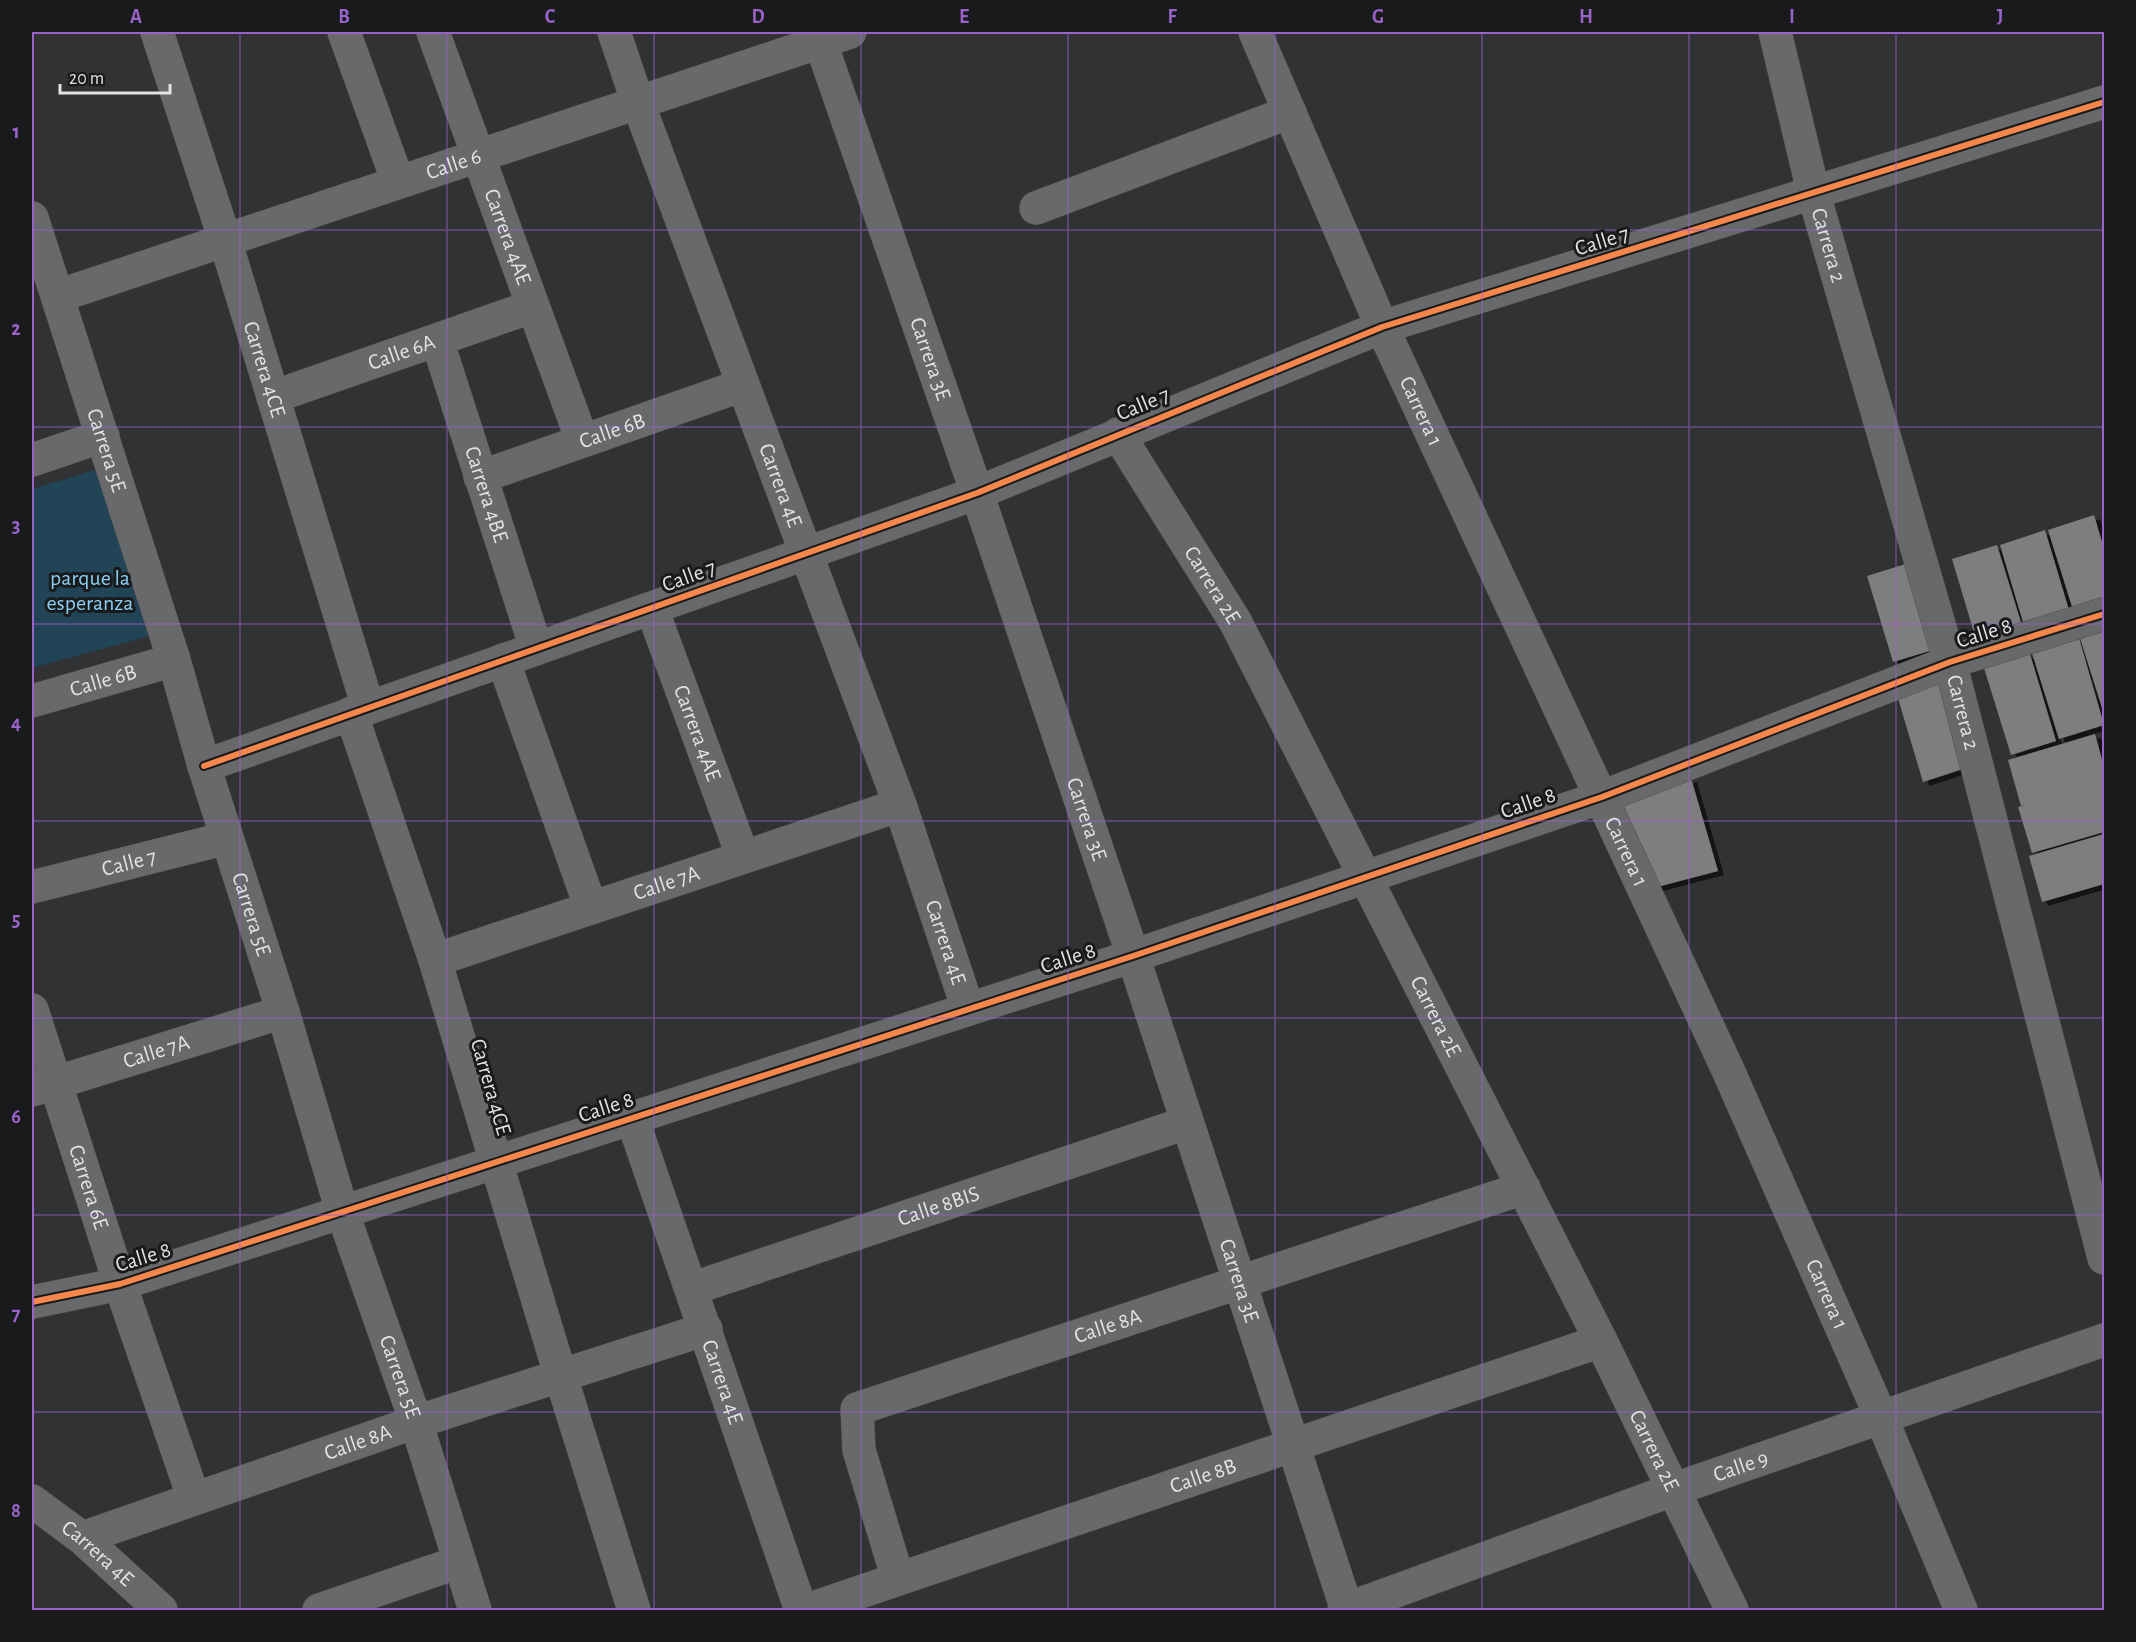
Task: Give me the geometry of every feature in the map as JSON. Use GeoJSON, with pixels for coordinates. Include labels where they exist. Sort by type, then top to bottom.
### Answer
{"type":"FeatureCollection","features":[{"type":"Feature","properties":{"kind":"street","name":"Carrera 4CE"},"geometry":{"type":"LineString","coordinates":[[159,32],[273,397],[359,710],[495,1162],[634,1611]]}},
{"type":"Feature","properties":{"kind":"street"},"geometry":{"type":"LineString","coordinates":[[344,32],[398,182]]}},
{"type":"Feature","properties":{"kind":"street","name":"Carrera 4AE"},"geometry":{"type":"LineString","coordinates":[[433,32],[531,307],[582,440]]}},
{"type":"Feature","properties":{"kind":"street","name":"Carrera 4E"},"geometry":{"type":"LineString","coordinates":[[614,32],[638,103],[900,806],[968,1009]]}},
{"type":"Feature","properties":{"kind":"street","name":"Carrera 1"},"geometry":{"type":"LineString","coordinates":[[1255,32],[1382,327],[1728,1070],[1881,1417],[1960,1611]]}},
{"type":"Feature","properties":{"kind":"street","name":"Carrera 2"},"geometry":{"type":"LineString","coordinates":[[1775,32],[1814,195],[1950,662],[2104,1258]]}},
{"type":"Feature","properties":{"kind":"street","name":"Calle 6"},"geometry":{"type":"LineString","coordinates":[[58,296],[638,103],[829,35]]}},
{"type":"Feature","properties":{"kind":"street","name":"Carrera 3E"},"geometry":{"type":"LineString","coordinates":[[829,35],[977,492],[1133,956],[1346,1610]]}},
{"type":"Feature","properties":{"kind":"street","name":"Calle 7"},"geometry":{"type":"LineString","coordinates":[[204,766],[977,492],[1382,327],[1814,195],[2104,102]]}},
{"type":"Feature","properties":{"kind":"street"},"geometry":{"type":"LineString","coordinates":[[1036,208],[1290,112]]}},
{"type":"Feature","properties":{"kind":"street","name":"Carrera 5E"},"geometry":{"type":"LineString","coordinates":[[34,236],[58,296],[103,436],[174,660],[204,766],[283,1012],[342,1211],[416,1422],[475,1611]]}},
{"type":"Feature","properties":{"kind":"street","name":"Calle 6A"},"geometry":{"type":"LineString","coordinates":[[273,397],[531,307]]}},
{"type":"Feature","properties":{"kind":"street","name":"Carrera 4BE"},"geometry":{"type":"LineString","coordinates":[[437,340],[536,648]]}},
{"type":"Feature","properties":{"kind":"street","name":"Calle 6B"},"geometry":{"type":"LineString","coordinates":[[480,477],[743,385]]}},
{"type":"Feature","properties":{"kind":"street","name":"Carrera 2E"},"geometry":{"type":"LineString","coordinates":[[1118,434],[1235,621],[1601,1341],[1675,1489],[1732,1611]]}},
{"type":"Feature","properties":{"kind":"street"},"geometry":{"type":"LineString","coordinates":[[32,460],[103,436]]}},
{"type":"Feature","properties":{"kind":"street","name":"Carrera 4AE"},"geometry":{"type":"LineString","coordinates":[[652,609],[743,857]]}},
{"type":"Feature","properties":{"kind":"street","name":"Calle 8"},"geometry":{"type":"LineString","coordinates":[[32,1302],[120,1284],[1133,956],[1602,797],[1950,662],[2104,614]]}},
{"type":"Feature","properties":{"kind":"street","name":"Calle 6B"},"geometry":{"type":"LineString","coordinates":[[32,701],[174,660]]}},
{"type":"Feature","properties":{"kind":"street"},"geometry":{"type":"LineString","coordinates":[[503,660],[591,908]]}},
{"type":"Feature","properties":{"kind":"street","name":"Calle 7A"},"geometry":{"type":"LineString","coordinates":[[435,960],[900,806]]}},
{"type":"Feature","properties":{"kind":"street","name":"Calle 7"},"geometry":{"type":"LineString","coordinates":[[32,887],[227,838]]}},
{"type":"Feature","properties":{"kind":"street","name":"Carrera 6E"},"geometry":{"type":"LineString","coordinates":[[32,1010],[43,1087],[120,1284],[194,1499]]}},
{"type":"Feature","properties":{"kind":"street","name":"Calle 7A"},"geometry":{"type":"LineString","coordinates":[[43,1087],[283,1012]]}},
{"type":"Feature","properties":{"kind":"street","name":"Carrera 4E"},"geometry":{"type":"LineString","coordinates":[[632,1118],[801,1611]]}},
{"type":"Feature","properties":{"kind":"street","name":"Calle 8BIS"},"geometry":{"type":"LineString","coordinates":[[691,1289],[1186,1123]]}},
{"type":"Feature","properties":{"kind":"street","name":"Calle 8A"},"geometry":{"type":"LineString","coordinates":[[898,1579],[860,1450],[857,1409],[1524,1188]]}},
{"type":"Feature","properties":{"kind":"street","name":"Calle 8A"},"geometry":{"type":"LineString","coordinates":[[82,1538],[416,1422],[706,1329]]}},
{"type":"Feature","properties":{"kind":"street","name":"Calle 9"},"geometry":{"type":"LineString","coordinates":[[1346,1610],[1675,1489],[2104,1340]]}},
{"type":"Feature","properties":{"kind":"street","name":"Calle 8B"},"geometry":{"type":"LineString","coordinates":[[807,1611],[1601,1341]]}},
{"type":"Feature","properties":{"kind":"street","name":"Carrera 4E"},"geometry":{"type":"LineString","coordinates":[[32,1501],[82,1538],[160,1611]]}},
{"type":"Feature","properties":{"kind":"street"},"geometry":{"type":"LineString","coordinates":[[319,1611],[459,1562]]}},
{"type":"Feature","properties":{"kind":"green space","name":"parque la esperanza"},"geometry":{"type":"Polygon","coordinates":[[[112,465],[164,632],[32,668],[32,489],[112,465]]]}},
{"type":"Feature","properties":{"kind":"building"},"geometry":{"type":"Polygon","coordinates":[[[2094,515],[2104,549],[2104,607],[2075,616],[2048,530],[2094,515]]]}},
{"type":"Feature","properties":{"kind":"building"},"geometry":{"type":"Polygon","coordinates":[[[2045,530],[2071,617],[2026,632],[2000,545],[2045,530]]]}},
{"type":"Feature","properties":{"kind":"building"},"geometry":{"type":"Polygon","coordinates":[[[1997,545],[2024,632],[1978,646],[1952,559],[1997,545]]]}},
{"type":"Feature","properties":{"kind":"building"},"geometry":{"type":"Polygon","coordinates":[[[1912,562],[1939,648],[1893,662],[1867,576],[1912,562]]]}},
{"type":"Feature","properties":{"kind":"building"},"geometry":{"type":"Polygon","coordinates":[[[2104,630],[2104,714],[2080,638],[2104,630]]]}},
{"type":"Feature","properties":{"kind":"building"},"geometry":{"type":"Polygon","coordinates":[[[2079,638],[2104,725],[2059,739],[2032,653],[2079,638]]]}},
{"type":"Feature","properties":{"kind":"building"},"geometry":{"type":"Polygon","coordinates":[[[2030,654],[2056,741],[2011,755],[1984,668],[2030,654]]]}},
{"type":"Feature","properties":{"kind":"building"},"geometry":{"type":"Polygon","coordinates":[[[1943,681],[1969,767],[1923,782],[1897,695],[1943,681]]]}},
{"type":"Feature","properties":{"kind":"building"},"geometry":{"type":"Polygon","coordinates":[[[2095,734],[2104,767],[2104,832],[2032,853],[2018,807],[2030,804],[2021,806],[2008,760],[2095,734]]]}},
{"type":"Feature","properties":{"kind":"building"},"geometry":{"type":"Polygon","coordinates":[[[1691,778],[1718,871],[1657,887],[1621,806],[1691,778]]]}},
{"type":"Feature","properties":{"kind":"building"},"geometry":{"type":"Polygon","coordinates":[[[2104,834],[2104,884],[2042,902],[2029,856],[2104,834]]]}},
{"type":"Feature","properties":{"kind":"cycle path"},"geometry":{"type":"LineString","coordinates":[[204,766],[977,493],[1382,327],[2104,102]]}},
{"type":"Feature","properties":{"kind":"cycle path"},"geometry":{"type":"LineString","coordinates":[[32,1302],[120,1284],[1133,956],[1602,797],[1950,662],[2104,614]]}}]}
